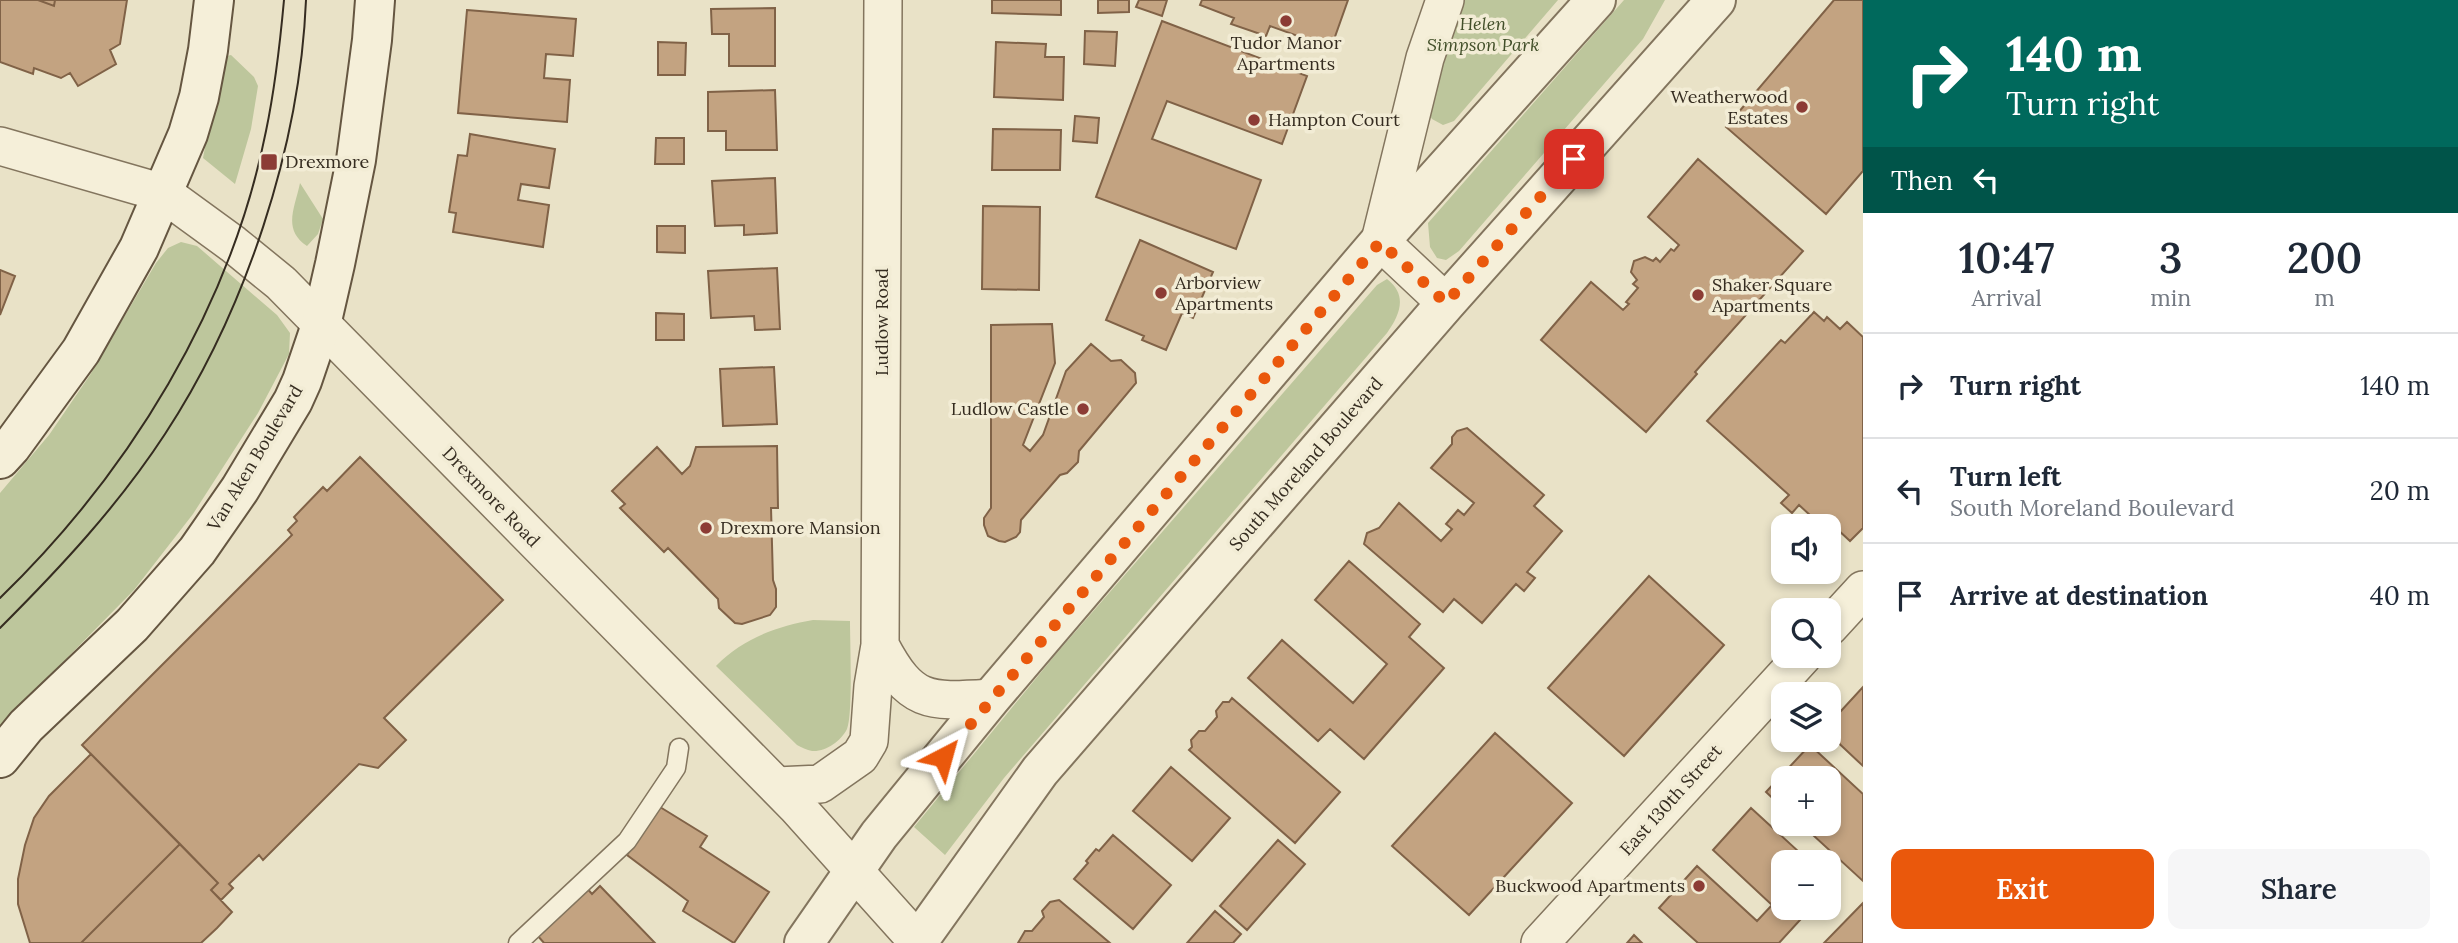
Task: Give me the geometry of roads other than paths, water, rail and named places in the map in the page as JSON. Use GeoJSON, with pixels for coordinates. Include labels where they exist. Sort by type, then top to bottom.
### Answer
{"type":"FeatureCollection","features":[{"type":"Feature","properties":{"kind":"street"},"geometry":{"type":"LineString","coordinates":[[0,459],[81,352],[139,248],[188,134],[199,97],[214,0]]}},
{"type":"Feature","properties":{"kind":"street","name":"Van Aken Boulevard"},"geometry":{"type":"LineString","coordinates":[[0,758],[26,726],[132,625],[198,551],[240,489],[293,401],[321,325],[356,160],[375,0]]}},
{"type":"Feature","properties":{"kind":"street","name":"Ludlow Road"},"geometry":{"type":"LineString","coordinates":[[777,786],[820,784],[860,756],[869,741],[873,686],[880,645],[883,0]]}},
{"type":"Feature","properties":{"kind":"street"},"geometry":{"type":"LineString","coordinates":[[1380,242],[1425,58],[1445,0]]}},
{"type":"Feature","properties":{"kind":"street"},"geometry":{"type":"LineString","coordinates":[[804,943],[879,835],[991,698],[1380,242],[1597,0]]}},
{"type":"Feature","properties":{"kind":"street","name":"South Moreland Boulevard"},"geometry":{"type":"LineString","coordinates":[[918,943],[1040,771],[1446,303],[1716,0]]}},
{"type":"Feature","properties":{"kind":"street","name":"Drexmore Road"},"geometry":{"type":"LineString","coordinates":[[0,146],[163,193],[251,258],[281,284],[777,786],[918,943]]}},
{"type":"Feature","properties":{"kind":"street"},"geometry":{"type":"LineString","coordinates":[[1380,242],[1446,303]]}},
{"type":"Feature","properties":{"kind":"street"},"geometry":{"type":"LineString","coordinates":[[1841,614],[1863,590]]}},
{"type":"Feature","properties":{"kind":"street","name":"Ludlow Road"},"geometry":{"type":"LineString","coordinates":[[880,645],[894,672],[905,684],[927,697],[949,701],[991,698]]}},
{"type":"Feature","properties":{"kind":"street","name":"East 130th Street"},"geometry":{"type":"LineString","coordinates":[[1540,943],[1792,668]]}},
{"type":"Feature","properties":{"kind":"lane"},"geometry":{"type":"LineString","coordinates":[[517,943],[627,841],[676,768],[679,748]]}},
{"type":"Feature","properties":{"kind":"tram line"},"geometry":{"type":"LineString","coordinates":[[0,598],[47,549],[91,497],[132,442],[168,384],[200,324],[228,261],[250,197],[272,99],[284,0]]}},
{"type":"Feature","properties":{"kind":"tram line"},"geometry":{"type":"LineString","coordinates":[[0,628],[66,559],[147,461],[194,386],[220,335],[243,282],[280,170],[302,56],[306,0]]}},
{"type":"Feature","properties":{"kind":"place","name":"Tudor Manor Apartments"},"geometry":{"type":"Point","coordinates":[1286,21]}},
{"type":"Feature","properties":{"kind":"place","name":"Weatherwood Estates"},"geometry":{"type":"Point","coordinates":[1802,107]}},
{"type":"Feature","properties":{"kind":"place","name":"Hampton Court"},"geometry":{"type":"Point","coordinates":[1254,120]}},
{"type":"Feature","properties":{"kind":"place","name":"Drexmore"},"geometry":{"type":"Point","coordinates":[269,162]}},
{"type":"Feature","properties":{"kind":"place","name":"Arborview Apartments"},"geometry":{"type":"Point","coordinates":[1161,293]}},
{"type":"Feature","properties":{"kind":"place","name":"Shaker Square Apartments"},"geometry":{"type":"Point","coordinates":[1698,295]}},
{"type":"Feature","properties":{"kind":"place","name":"Ludlow Castle"},"geometry":{"type":"Point","coordinates":[1083,409]}},
{"type":"Feature","properties":{"kind":"place","name":"Drexmore Mansion"},"geometry":{"type":"Point","coordinates":[706,528]}},
{"type":"Feature","properties":{"kind":"place","name":"Buckwood Apartments"},"geometry":{"type":"Point","coordinates":[1699,886]}},
{"type":"Feature","properties":{"kind":"park label","name":"Helen Simpson Park"},"geometry":{"type":"Point","coordinates":[1483,34]}}]}
